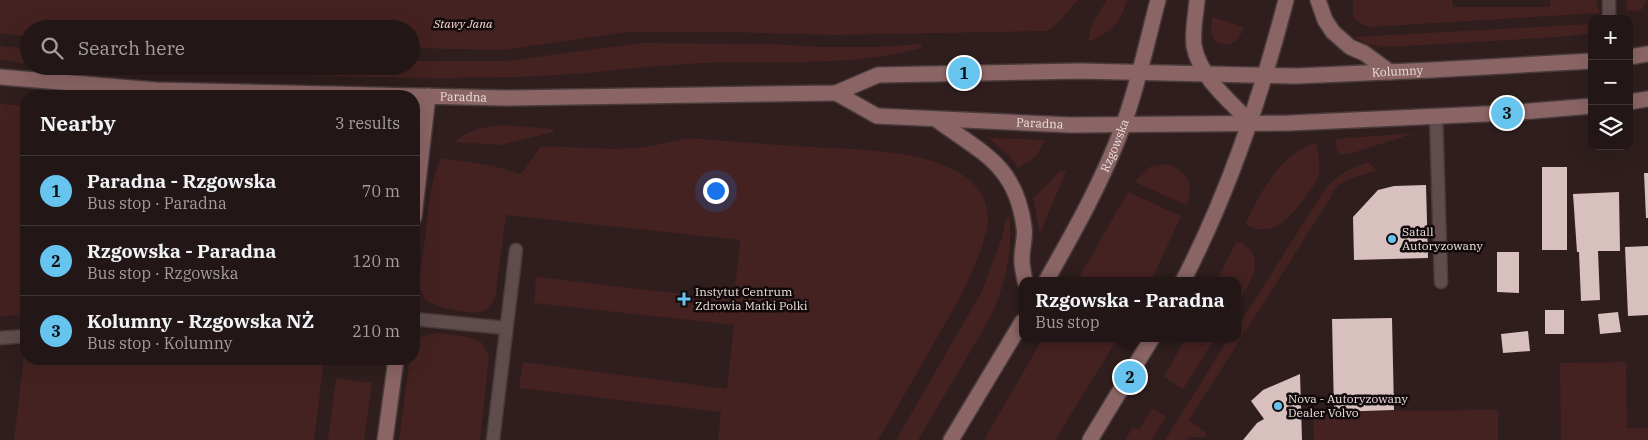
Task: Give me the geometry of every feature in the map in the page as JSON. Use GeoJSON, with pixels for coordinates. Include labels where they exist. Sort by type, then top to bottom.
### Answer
{"type":"FeatureCollection","features":[{"type":"Feature","properties":{"kind":"street","name":"Rzgowska"},"geometry":{"type":"LineString","coordinates":[[1048,277],[1081,219],[1102,176],[1123,125],[1158,0]]}},
{"type":"Feature","properties":{"kind":"street"},"geometry":{"type":"LineString","coordinates":[[1198,0],[1194,46],[1204,74],[1251,123],[1507,113],[1588,106]]}},
{"type":"Feature","properties":{"kind":"street"},"geometry":{"type":"LineString","coordinates":[[1185,277],[1213,221],[1251,123],[1286,0]]}},
{"type":"Feature","properties":{"kind":"street"},"geometry":{"type":"LineString","coordinates":[[1318,0],[1325,20],[1332,32],[1350,47],[1364,53],[1390,72]]}},
{"type":"Feature","properties":{"kind":"street"},"geometry":{"type":"LineString","coordinates":[[1633,56],[1648,54]]}},
{"type":"Feature","properties":{"kind":"street","name":"Kolumny"},"geometry":{"type":"LineString","coordinates":[[1204,74],[1297,76],[1588,60]]}},
{"type":"Feature","properties":{"kind":"street","name":"Paradna"},"geometry":{"type":"LineString","coordinates":[[420,96],[504,98],[836,93],[878,75],[1080,71],[1204,74]]}},
{"type":"Feature","properties":{"kind":"street","name":"Paradna"},"geometry":{"type":"LineString","coordinates":[[0,76],[156,90]]}},
{"type":"Feature","properties":{"kind":"street","name":"Paradna"},"geometry":{"type":"LineString","coordinates":[[836,93],[877,116],[1064,125],[1251,123]]}},
{"type":"Feature","properties":{"kind":"street"},"geometry":{"type":"LineString","coordinates":[[420,165],[428,96]]}},
{"type":"Feature","properties":{"kind":"street"},"geometry":{"type":"LineString","coordinates":[[1633,101],[1648,99]]}},
{"type":"Feature","properties":{"kind":"street"},"geometry":{"type":"LineString","coordinates":[[938,120],[967,142],[987,154],[1000,167],[1012,184],[1020,203],[1024,229],[1022,261],[1024,277]]}},
{"type":"Feature","properties":{"kind":"street"},"geometry":{"type":"LineString","coordinates":[[951,440],[1019,327]]}},
{"type":"Feature","properties":{"kind":"street"},"geometry":{"type":"LineString","coordinates":[[1090,440],[1150,342]]}},
{"type":"Feature","properties":{"kind":"street"},"geometry":{"type":"LineString","coordinates":[[385,440],[395,365]]}},
{"type":"Feature","properties":{"kind":"lane"},"geometry":{"type":"LineString","coordinates":[[1609,0],[1609,15]]}},
{"type":"Feature","properties":{"kind":"lane"},"geometry":{"type":"LineString","coordinates":[[1436,115],[1441,282]]}},
{"type":"Feature","properties":{"kind":"lane"},"geometry":{"type":"LineString","coordinates":[[493,440],[516,250]]}},
{"type":"Feature","properties":{"kind":"lane"},"geometry":{"type":"LineString","coordinates":[[420,320],[506,328]]}},
{"type":"Feature","properties":{"kind":"lane"},"geometry":{"type":"LineString","coordinates":[[0,338],[20,336]]}},
{"type":"Feature","properties":{"kind":"green space","name":"Stawy Jana"},"geometry":{"type":"Polygon","coordinates":[[[0,0],[1078,0],[1059,21],[1046,31],[833,35],[628,32],[503,50],[420,48],[420,20],[20,20],[20,36],[0,33],[0,0]]]}},
{"type":"Feature","properties":{"kind":"green space"},"geometry":{"type":"Polygon","coordinates":[[[1107,0],[1127,0],[1122,14],[1114,26],[1102,35],[1088,41],[1093,22],[1107,0]]]}},
{"type":"Feature","properties":{"kind":"green space"},"geometry":{"type":"Polygon","coordinates":[[[1353,0],[1452,0],[1453,7],[1550,7],[1550,0],[1596,0],[1600,13],[1369,27],[1361,24],[1353,17],[1353,0]]]}},
{"type":"Feature","properties":{"kind":"green space"},"geometry":{"type":"Polygon","coordinates":[[[1627,0],[1648,0],[1641,10],[1626,11],[1627,0]]]}},
{"type":"Feature","properties":{"kind":"green space"},"geometry":{"type":"Polygon","coordinates":[[[1212,17],[1244,27],[1240,36],[1228,45],[1216,42],[1211,33],[1212,17]]]}},
{"type":"Feature","properties":{"kind":"green space"},"geometry":{"type":"Polygon","coordinates":[[[1588,24],[1588,33],[1586,34],[1560,37],[1388,47],[1367,44],[1354,37],[1588,24]]]}},
{"type":"Feature","properties":{"kind":"green space"},"geometry":{"type":"Polygon","coordinates":[[[642,43],[770,44],[821,47],[876,47],[921,44],[921,48],[892,55],[833,61],[684,64],[578,74],[475,78],[320,75],[420,75],[420,61],[507,61],[642,43]]]}},
{"type":"Feature","properties":{"kind":"green space"},"geometry":{"type":"Polygon","coordinates":[[[0,46],[20,48],[20,63],[0,60],[0,46]]]}},
{"type":"Feature","properties":{"kind":"green space"},"geometry":{"type":"Polygon","coordinates":[[[0,104],[20,106],[20,315],[0,316],[0,104]]]}},
{"type":"Feature","properties":{"kind":"green space"},"geometry":{"type":"Polygon","coordinates":[[[503,125],[553,129],[553,132],[501,145],[455,142],[471,131],[503,125]]]}},
{"type":"Feature","properties":{"kind":"green space"},"geometry":{"type":"Polygon","coordinates":[[[1415,133],[1349,154],[1339,154],[1335,139],[1415,133]]]}},
{"type":"Feature","properties":{"kind":"green space"},"geometry":{"type":"Polygon","coordinates":[[[689,138],[887,152],[916,157],[943,165],[966,177],[981,194],[988,223],[973,271],[953,310],[878,440],[718,440],[721,412],[519,388],[523,362],[727,389],[734,325],[534,303],[536,277],[734,300],[740,240],[506,215],[495,298],[488,308],[474,312],[456,311],[425,300],[420,287],[420,276],[431,190],[437,167],[442,158],[494,166],[521,174],[541,146],[616,149],[647,147],[689,138]]]}},
{"type":"Feature","properties":{"kind":"green space"},"geometry":{"type":"Polygon","coordinates":[[[989,138],[1045,140],[1036,156],[1018,168],[1011,158],[989,138]]]}},
{"type":"Feature","properties":{"kind":"green space"},"geometry":{"type":"Polygon","coordinates":[[[1316,143],[1319,174],[1296,210],[1282,223],[1273,227],[1265,229],[1255,228],[1245,224],[1265,187],[1281,165],[1291,156],[1316,143]]]}},
{"type":"Feature","properties":{"kind":"green space"},"geometry":{"type":"Polygon","coordinates":[[[1369,162],[1376,171],[1350,179],[1338,186],[1241,338],[1241,321],[1324,191],[1333,181],[1356,167],[1369,162]]]}},
{"type":"Feature","properties":{"kind":"green space"},"geometry":{"type":"Polygon","coordinates":[[[1164,164],[1178,169],[1187,178],[1190,191],[1186,205],[1135,182],[1150,167],[1164,164]]]}},
{"type":"Feature","properties":{"kind":"green space"},"geometry":{"type":"Polygon","coordinates":[[[1059,171],[1066,171],[1040,234],[1033,198],[1059,171]]]}},
{"type":"Feature","properties":{"kind":"green space"},"geometry":{"type":"Polygon","coordinates":[[[1128,192],[1181,216],[1153,277],[1079,277],[1128,192]]]}},
{"type":"Feature","properties":{"kind":"green space"},"geometry":{"type":"Polygon","coordinates":[[[1009,216],[1010,242],[1007,268],[1000,294],[990,318],[918,440],[896,440],[981,293],[1002,238],[1005,221],[1009,216]]]}},
{"type":"Feature","properties":{"kind":"green space"},"geometry":{"type":"Polygon","coordinates":[[[1237,241],[1247,247],[1255,262],[1252,278],[1241,298],[1241,277],[1218,277],[1237,241]]]}},
{"type":"Feature","properties":{"kind":"green space"},"geometry":{"type":"Polygon","coordinates":[[[438,333],[468,337],[481,342],[489,355],[480,440],[399,440],[409,365],[420,365],[420,338],[438,333]]]}},
{"type":"Feature","properties":{"kind":"green space"},"geometry":{"type":"Polygon","coordinates":[[[1041,342],[1116,342],[1055,440],[984,440],[1041,342]]]}},
{"type":"Feature","properties":{"kind":"green space"},"geometry":{"type":"Polygon","coordinates":[[[1184,342],[1212,342],[1183,389],[1164,377],[1184,342]]]}},
{"type":"Feature","properties":{"kind":"green space"},"geometry":{"type":"Polygon","coordinates":[[[1226,342],[1239,342],[1189,420],[1205,432],[1204,437],[1188,437],[1188,440],[1165,440],[1226,342]]]}},
{"type":"Feature","properties":{"kind":"green space"},"geometry":{"type":"Polygon","coordinates":[[[1626,362],[1627,428],[1648,428],[1648,440],[1561,440],[1560,363],[1626,362]]]}},
{"type":"Feature","properties":{"kind":"green space"},"geometry":{"type":"Polygon","coordinates":[[[23,365],[323,365],[314,440],[14,440],[23,365]]]}},
{"type":"Feature","properties":{"kind":"green space"},"geometry":{"type":"Polygon","coordinates":[[[336,378],[372,383],[364,440],[328,440],[336,378]]]}},
{"type":"Feature","properties":{"kind":"green space"},"geometry":{"type":"Polygon","coordinates":[[[1152,408],[1166,417],[1151,440],[1125,440],[1133,427],[1139,430],[1152,408]]]}},
{"type":"Feature","properties":{"kind":"green space"},"geometry":{"type":"Polygon","coordinates":[[[1498,410],[1498,440],[1314,440],[1313,411],[1498,410]]]}},
{"type":"Feature","properties":{"kind":"building"},"geometry":{"type":"Polygon","coordinates":[[[1542,167],[1567,167],[1567,250],[1542,250],[1542,167]]]}},
{"type":"Feature","properties":{"kind":"building"},"geometry":{"type":"Polygon","coordinates":[[[1644,173],[1648,173],[1648,218],[1646,218],[1644,173]]]}},
{"type":"Feature","properties":{"kind":"building"},"geometry":{"type":"Polygon","coordinates":[[[1426,185],[1428,258],[1354,260],[1353,217],[1378,190],[1394,186],[1426,185]]]}},
{"type":"Feature","properties":{"kind":"building"},"geometry":{"type":"Polygon","coordinates":[[[1619,192],[1620,251],[1598,251],[1600,300],[1581,301],[1579,252],[1577,252],[1573,194],[1619,192]]]}},
{"type":"Feature","properties":{"kind":"building"},"geometry":{"type":"Polygon","coordinates":[[[1648,246],[1648,315],[1628,316],[1625,247],[1648,246]]]}},
{"type":"Feature","properties":{"kind":"building"},"geometry":{"type":"Polygon","coordinates":[[[1497,252],[1519,252],[1519,293],[1497,292],[1497,252]]]}},
{"type":"Feature","properties":{"kind":"building"},"geometry":{"type":"Polygon","coordinates":[[[1545,310],[1564,310],[1564,334],[1545,334],[1545,310]]]}},
{"type":"Feature","properties":{"kind":"building"},"geometry":{"type":"Polygon","coordinates":[[[1618,312],[1621,332],[1600,334],[1598,314],[1618,312]]]}},
{"type":"Feature","properties":{"kind":"building"},"geometry":{"type":"Polygon","coordinates":[[[1392,318],[1394,410],[1334,412],[1332,319],[1392,318]]]}},
{"type":"Feature","properties":{"kind":"building"},"geometry":{"type":"Polygon","coordinates":[[[1528,331],[1530,351],[1503,353],[1501,334],[1528,331]]]}},
{"type":"Feature","properties":{"kind":"building","name":"Nova - Autoryzowany Dealer Volvo"},"geometry":{"type":"Polygon","coordinates":[[[1300,374],[1302,440],[1243,440],[1257,423],[1264,419],[1251,401],[1263,390],[1300,374]]]}},
{"type":"Feature","properties":{"kind":"place","name":"Paradna - Rzgowska"},"geometry":{"type":"Point","coordinates":[964,73]}},
{"type":"Feature","properties":{"kind":"place","name":"Kolumny - Rzgowska NŻ"},"geometry":{"type":"Point","coordinates":[1507,113]}},
{"type":"Feature","properties":{"kind":"place","name":"Satall Autoryzowany"},"geometry":{"type":"Point","coordinates":[1392,239]}},
{"type":"Feature","properties":{"kind":"place","name":"Instytut Centrum Zdrowia Matki Polki"},"geometry":{"type":"Point","coordinates":[684,299]}},
{"type":"Feature","properties":{"kind":"place","name":"Rzgowska - Paradna"},"geometry":{"type":"Point","coordinates":[1130,377]}},
{"type":"Feature","properties":{"kind":"place","name":"Nova - Autoryzowany Dealer Volvo"},"geometry":{"type":"Point","coordinates":[1278,406]}}]}
